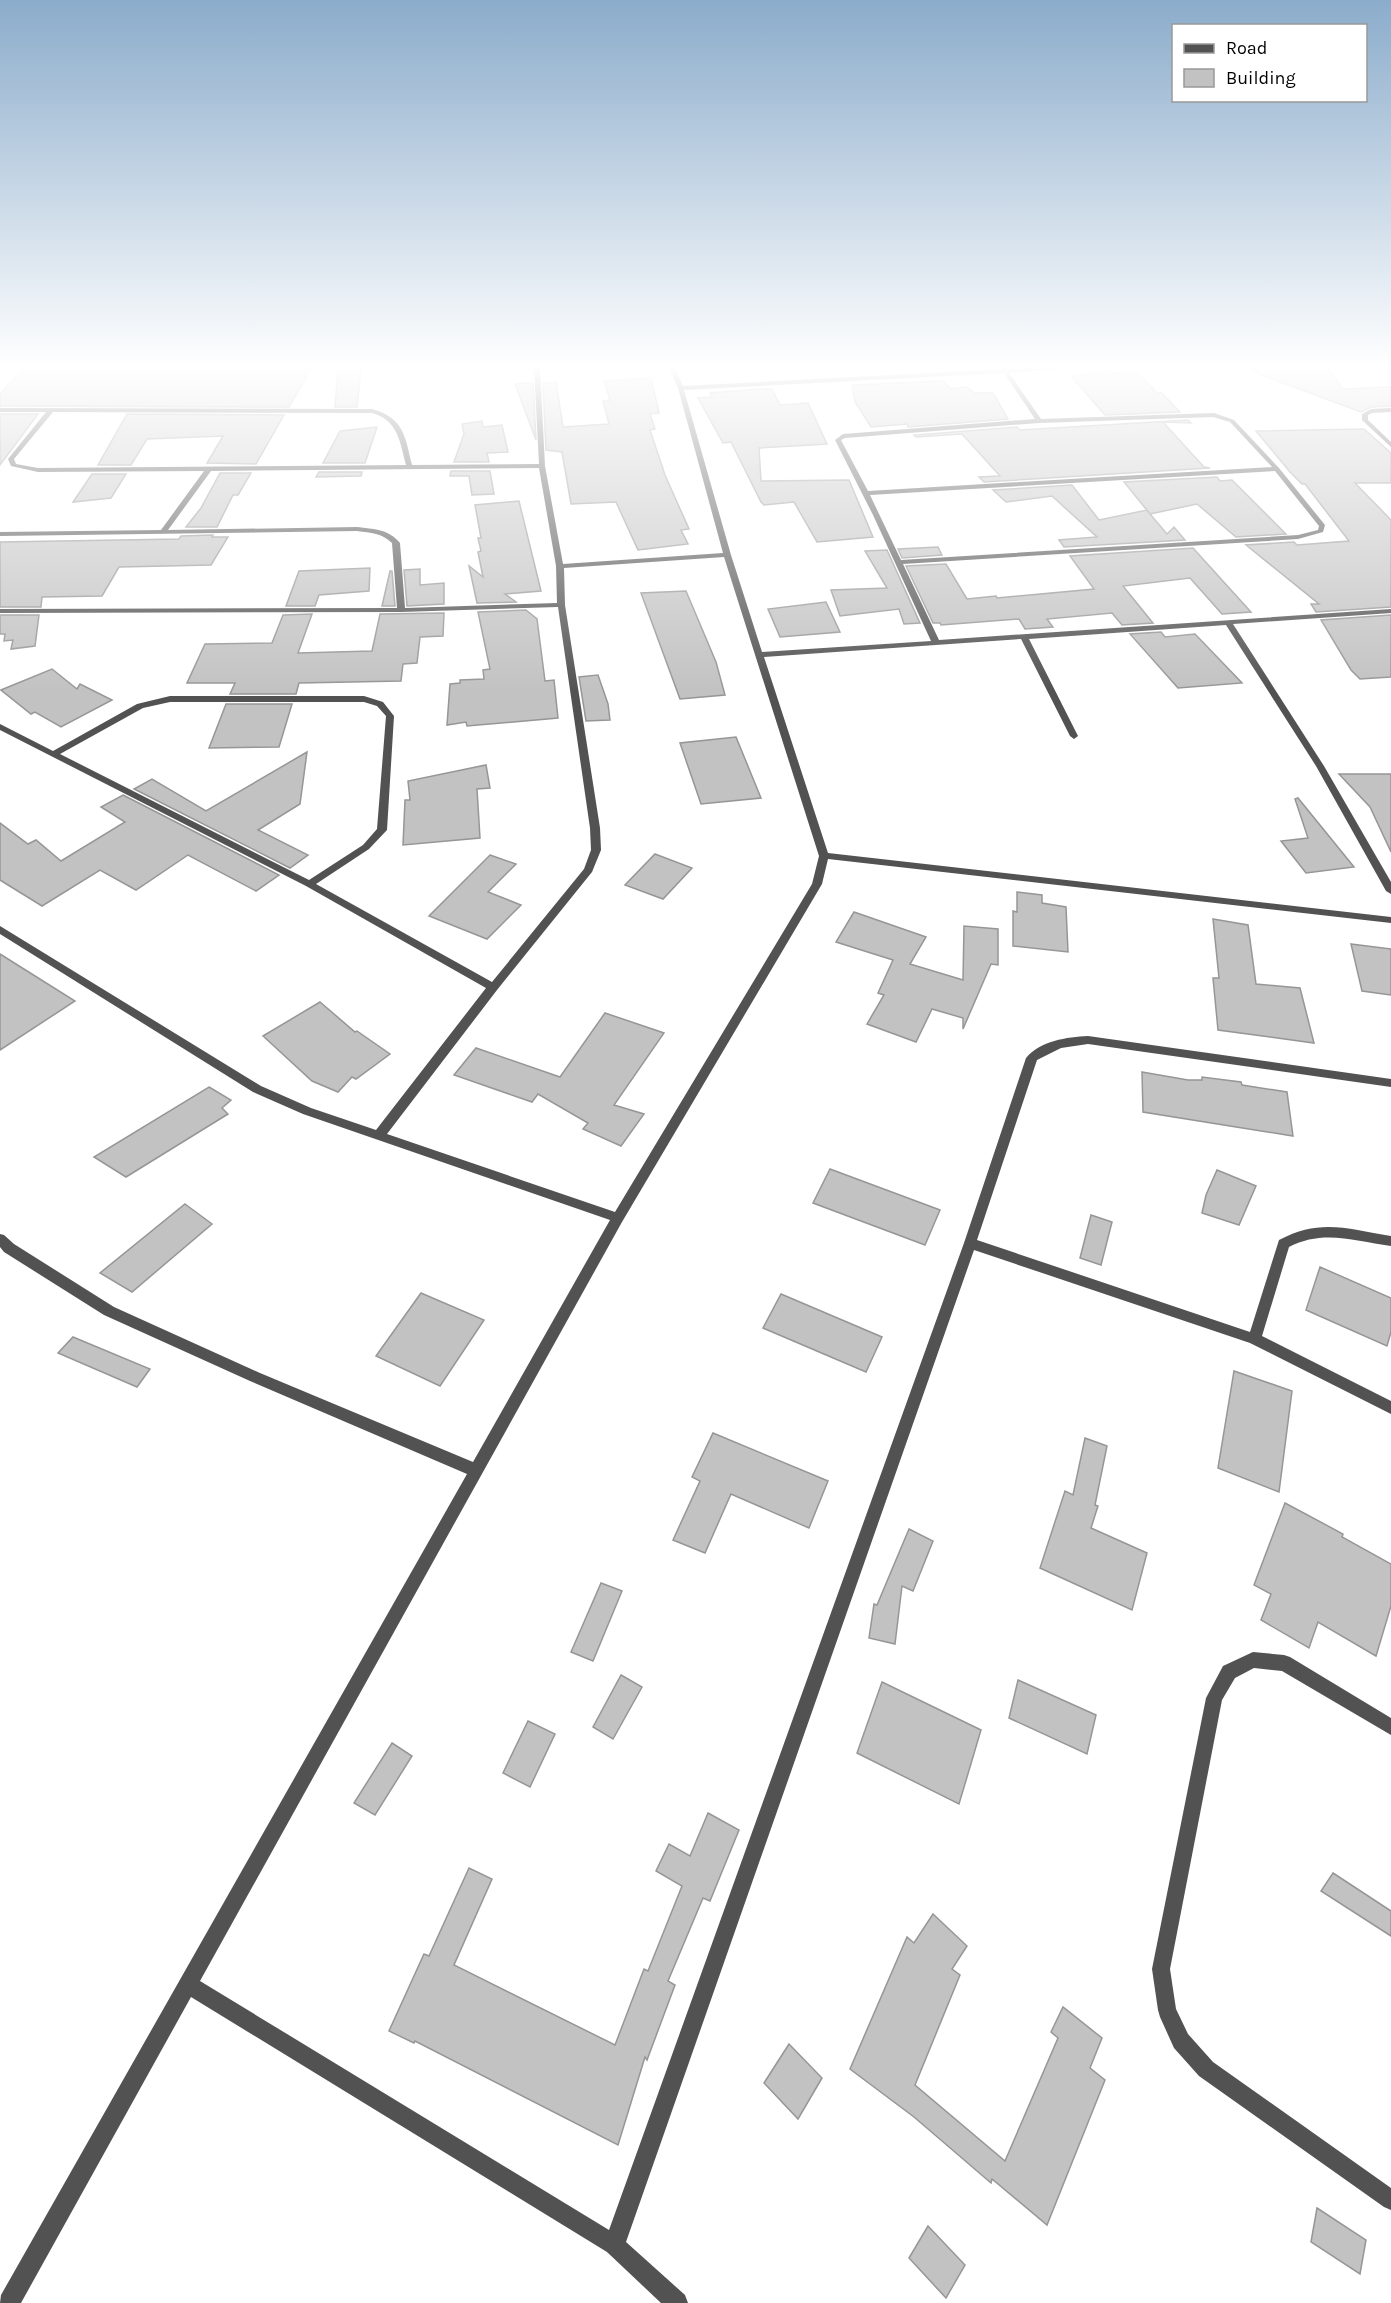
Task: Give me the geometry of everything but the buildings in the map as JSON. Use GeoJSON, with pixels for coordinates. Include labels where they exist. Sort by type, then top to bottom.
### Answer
{"type":"FeatureCollection","features":[{"type":"Feature","properties":{"kind":"street"},"geometry":{"type":"LineString","coordinates":[[162,532],[203,475]]}},
{"type":"Feature","properties":{"kind":"street"},"geometry":{"type":"LineString","coordinates":[[379,1135],[493,987],[589,870],[596,850],[595,828],[561,605],[560,566],[544,475]]}},
{"type":"Feature","properties":{"kind":"street"},"geometry":{"type":"LineString","coordinates":[[9,2303],[618,1218],[817,884],[824,856],[727,555],[705,475]]}},
{"type":"Feature","properties":{"kind":"street"},"geometry":{"type":"LineString","coordinates":[[857,475],[936,642]]}},
{"type":"Feature","properties":{"kind":"street"},"geometry":{"type":"LineString","coordinates":[[867,493],[1166,475]]}},
{"type":"Feature","properties":{"kind":"street"},"geometry":{"type":"LineString","coordinates":[[898,562],[1298,537],[1322,531],[1323,526],[1282,475]]}},
{"type":"Feature","properties":{"kind":"street"},"geometry":{"type":"LineString","coordinates":[[0,534],[377,531],[390,536],[396,543],[401,610]]}},
{"type":"Feature","properties":{"kind":"street"},"geometry":{"type":"LineString","coordinates":[[560,566],[727,555]]}},
{"type":"Feature","properties":{"kind":"street"},"geometry":{"type":"LineString","coordinates":[[0,612],[401,610],[561,605]]}},
{"type":"Feature","properties":{"kind":"street"},"geometry":{"type":"LineString","coordinates":[[760,655],[1391,611]]}},
{"type":"Feature","properties":{"kind":"street"},"geometry":{"type":"LineString","coordinates":[[1228,622],[1320,766],[1391,891]]}},
{"type":"Feature","properties":{"kind":"street"},"geometry":{"type":"LineString","coordinates":[[1024,637],[1074,736]]}},
{"type":"Feature","properties":{"kind":"street"},"geometry":{"type":"LineString","coordinates":[[52,755],[140,706],[170,699],[353,699],[376,702],[385,706],[390,716],[382,830],[366,847],[309,884]]}},
{"type":"Feature","properties":{"kind":"street"},"geometry":{"type":"LineString","coordinates":[[0,727],[309,884],[493,987]]}},
{"type":"Feature","properties":{"kind":"street"},"geometry":{"type":"LineString","coordinates":[[824,856],[1391,920]]}},
{"type":"Feature","properties":{"kind":"street"},"geometry":{"type":"LineString","coordinates":[[0,929],[257,1089],[308,1111],[618,1218]]}},
{"type":"Feature","properties":{"kind":"street"},"geometry":{"type":"LineString","coordinates":[[614,2245],[970,1243],[1032,1058],[1047,1047],[1064,1041],[1088,1040],[1391,1083]]}},
{"type":"Feature","properties":{"kind":"street"},"geometry":{"type":"LineString","coordinates":[[1254,1339],[1284,1244],[1301,1235],[1325,1231],[1391,1241]]}},
{"type":"Feature","properties":{"kind":"street"},"geometry":{"type":"LineString","coordinates":[[0,1239],[9,1248],[109,1311],[255,1377],[477,1471]]}},
{"type":"Feature","properties":{"kind":"street"},"geometry":{"type":"LineString","coordinates":[[970,1243],[1254,1339],[1391,1408]]}},
{"type":"Feature","properties":{"kind":"street"},"geometry":{"type":"LineString","coordinates":[[1391,1727],[1284,1663],[1253,1660],[1229,1672],[1214,1698],[1161,1969],[1167,2010],[1181,2041],[1206,2069],[1391,2200]]}},
{"type":"Feature","properties":{"kind":"street"},"geometry":{"type":"LineString","coordinates":[[188,1985],[614,2245],[677,2303]]}}]}
